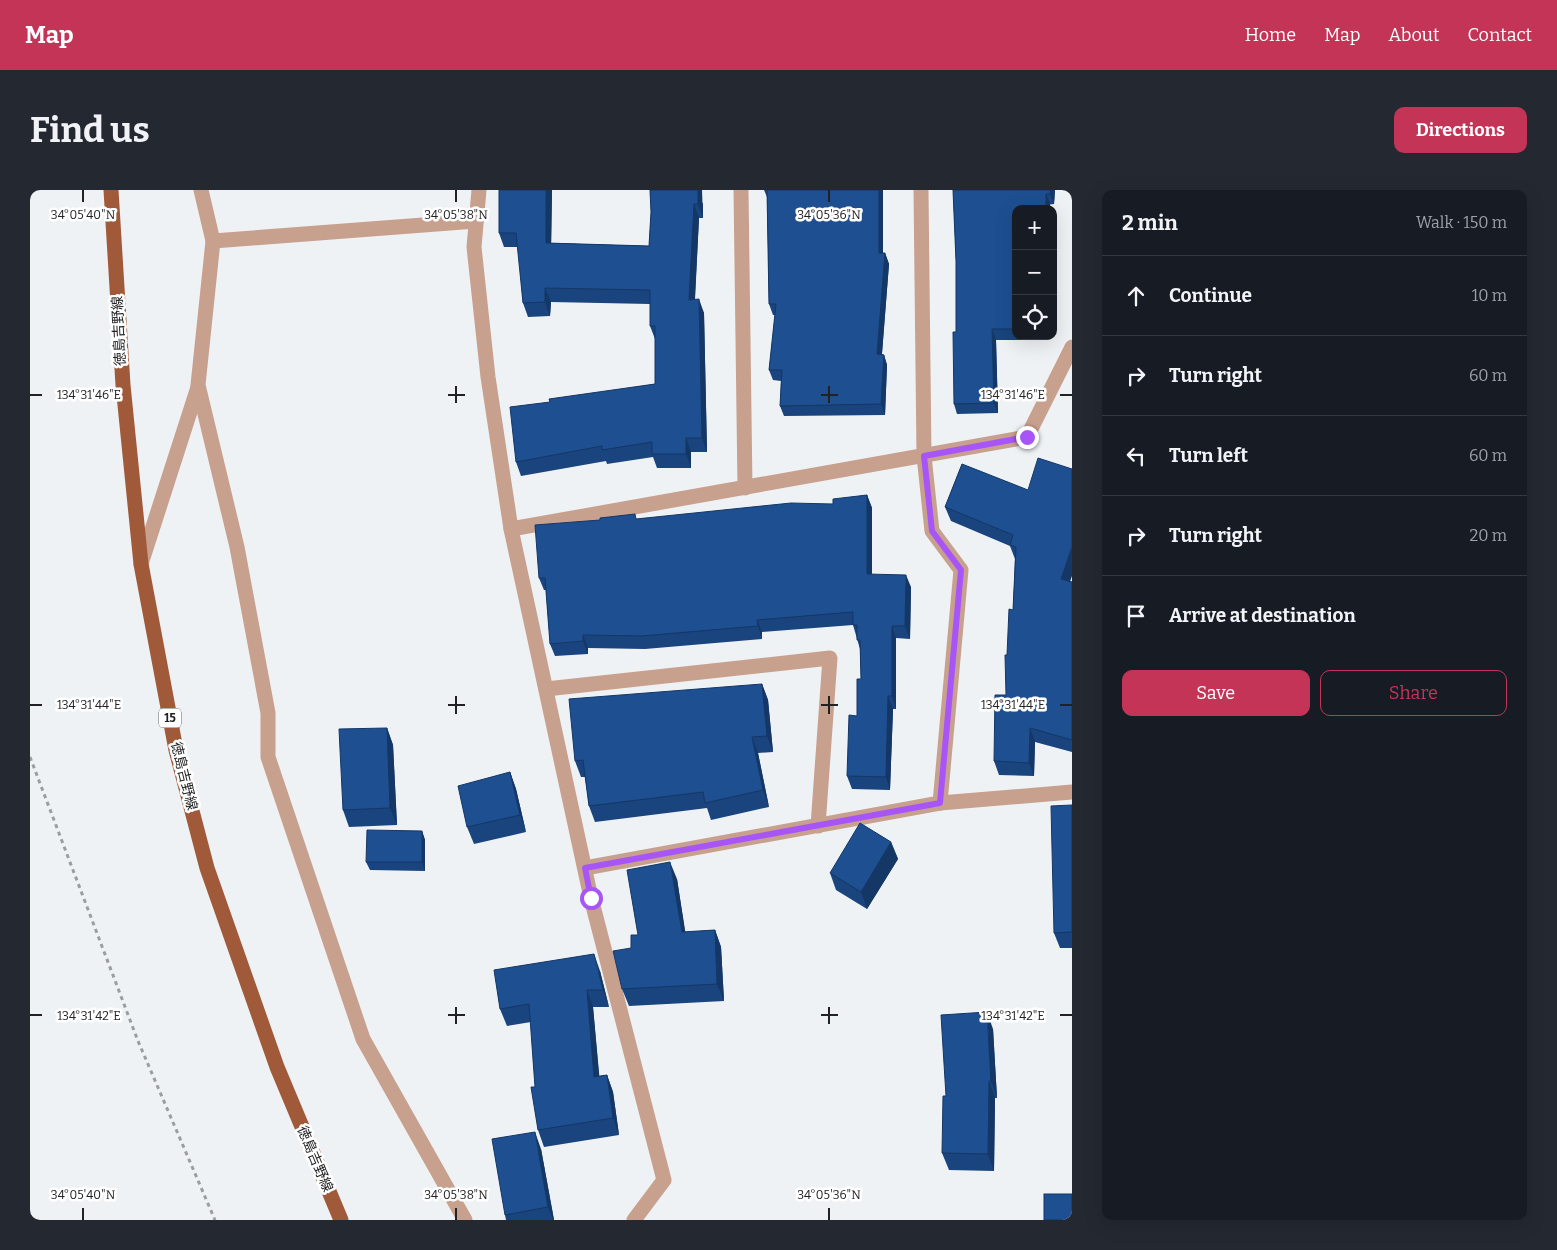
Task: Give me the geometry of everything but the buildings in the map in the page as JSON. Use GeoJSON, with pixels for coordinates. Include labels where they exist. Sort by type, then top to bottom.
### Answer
{"type":"FeatureCollection","features":[{"type":"Feature","properties":{"kind":"main road","name":"徳島吉野線"},"geometry":{"type":"LineString","coordinates":[[111,190],[122,385],[141,564],[176,750],[207,868],[277,1067],[341,1220]]}},
{"type":"Feature","properties":{"kind":"street"},"geometry":{"type":"LineString","coordinates":[[141,564],[198,385],[212,241],[202,190]]}},
{"type":"Feature","properties":{"kind":"street"},"geometry":{"type":"LineString","coordinates":[[479,190],[474,247],[488,377],[511,529],[591,898],[664,1180],[634,1220]]}},
{"type":"Feature","properties":{"kind":"street"},"geometry":{"type":"LineString","coordinates":[[741,190],[745,488]]}},
{"type":"Feature","properties":{"kind":"street"},"geometry":{"type":"LineString","coordinates":[[921,190],[924,456],[932,531],[961,570],[940,803]]}},
{"type":"Feature","properties":{"kind":"street"},"geometry":{"type":"LineString","coordinates":[[212,241],[476,221]]}},
{"type":"Feature","properties":{"kind":"street"},"geometry":{"type":"LineString","coordinates":[[511,529],[1027,437],[1072,347]]}},
{"type":"Feature","properties":{"kind":"street"},"geometry":{"type":"LineString","coordinates":[[198,385],[241,567],[268,713],[268,757],[363,1038],[465,1220]]}},
{"type":"Feature","properties":{"kind":"street"},"geometry":{"type":"LineString","coordinates":[[546,689],[830,658],[818,826]]}},
{"type":"Feature","properties":{"kind":"street"},"geometry":{"type":"LineString","coordinates":[[585,868],[940,803],[1072,792]]}},
{"type":"Feature","properties":{"kind":"path"},"geometry":{"type":"LineString","coordinates":[[30,757],[138,1041],[215,1220]]}},
{"type":"Feature","properties":{"kind":"route"},"geometry":{"type":"LineString","coordinates":[[591,898],[585,868],[940,803],[961,570],[932,531],[924,456],[1027,437]]}}]}
